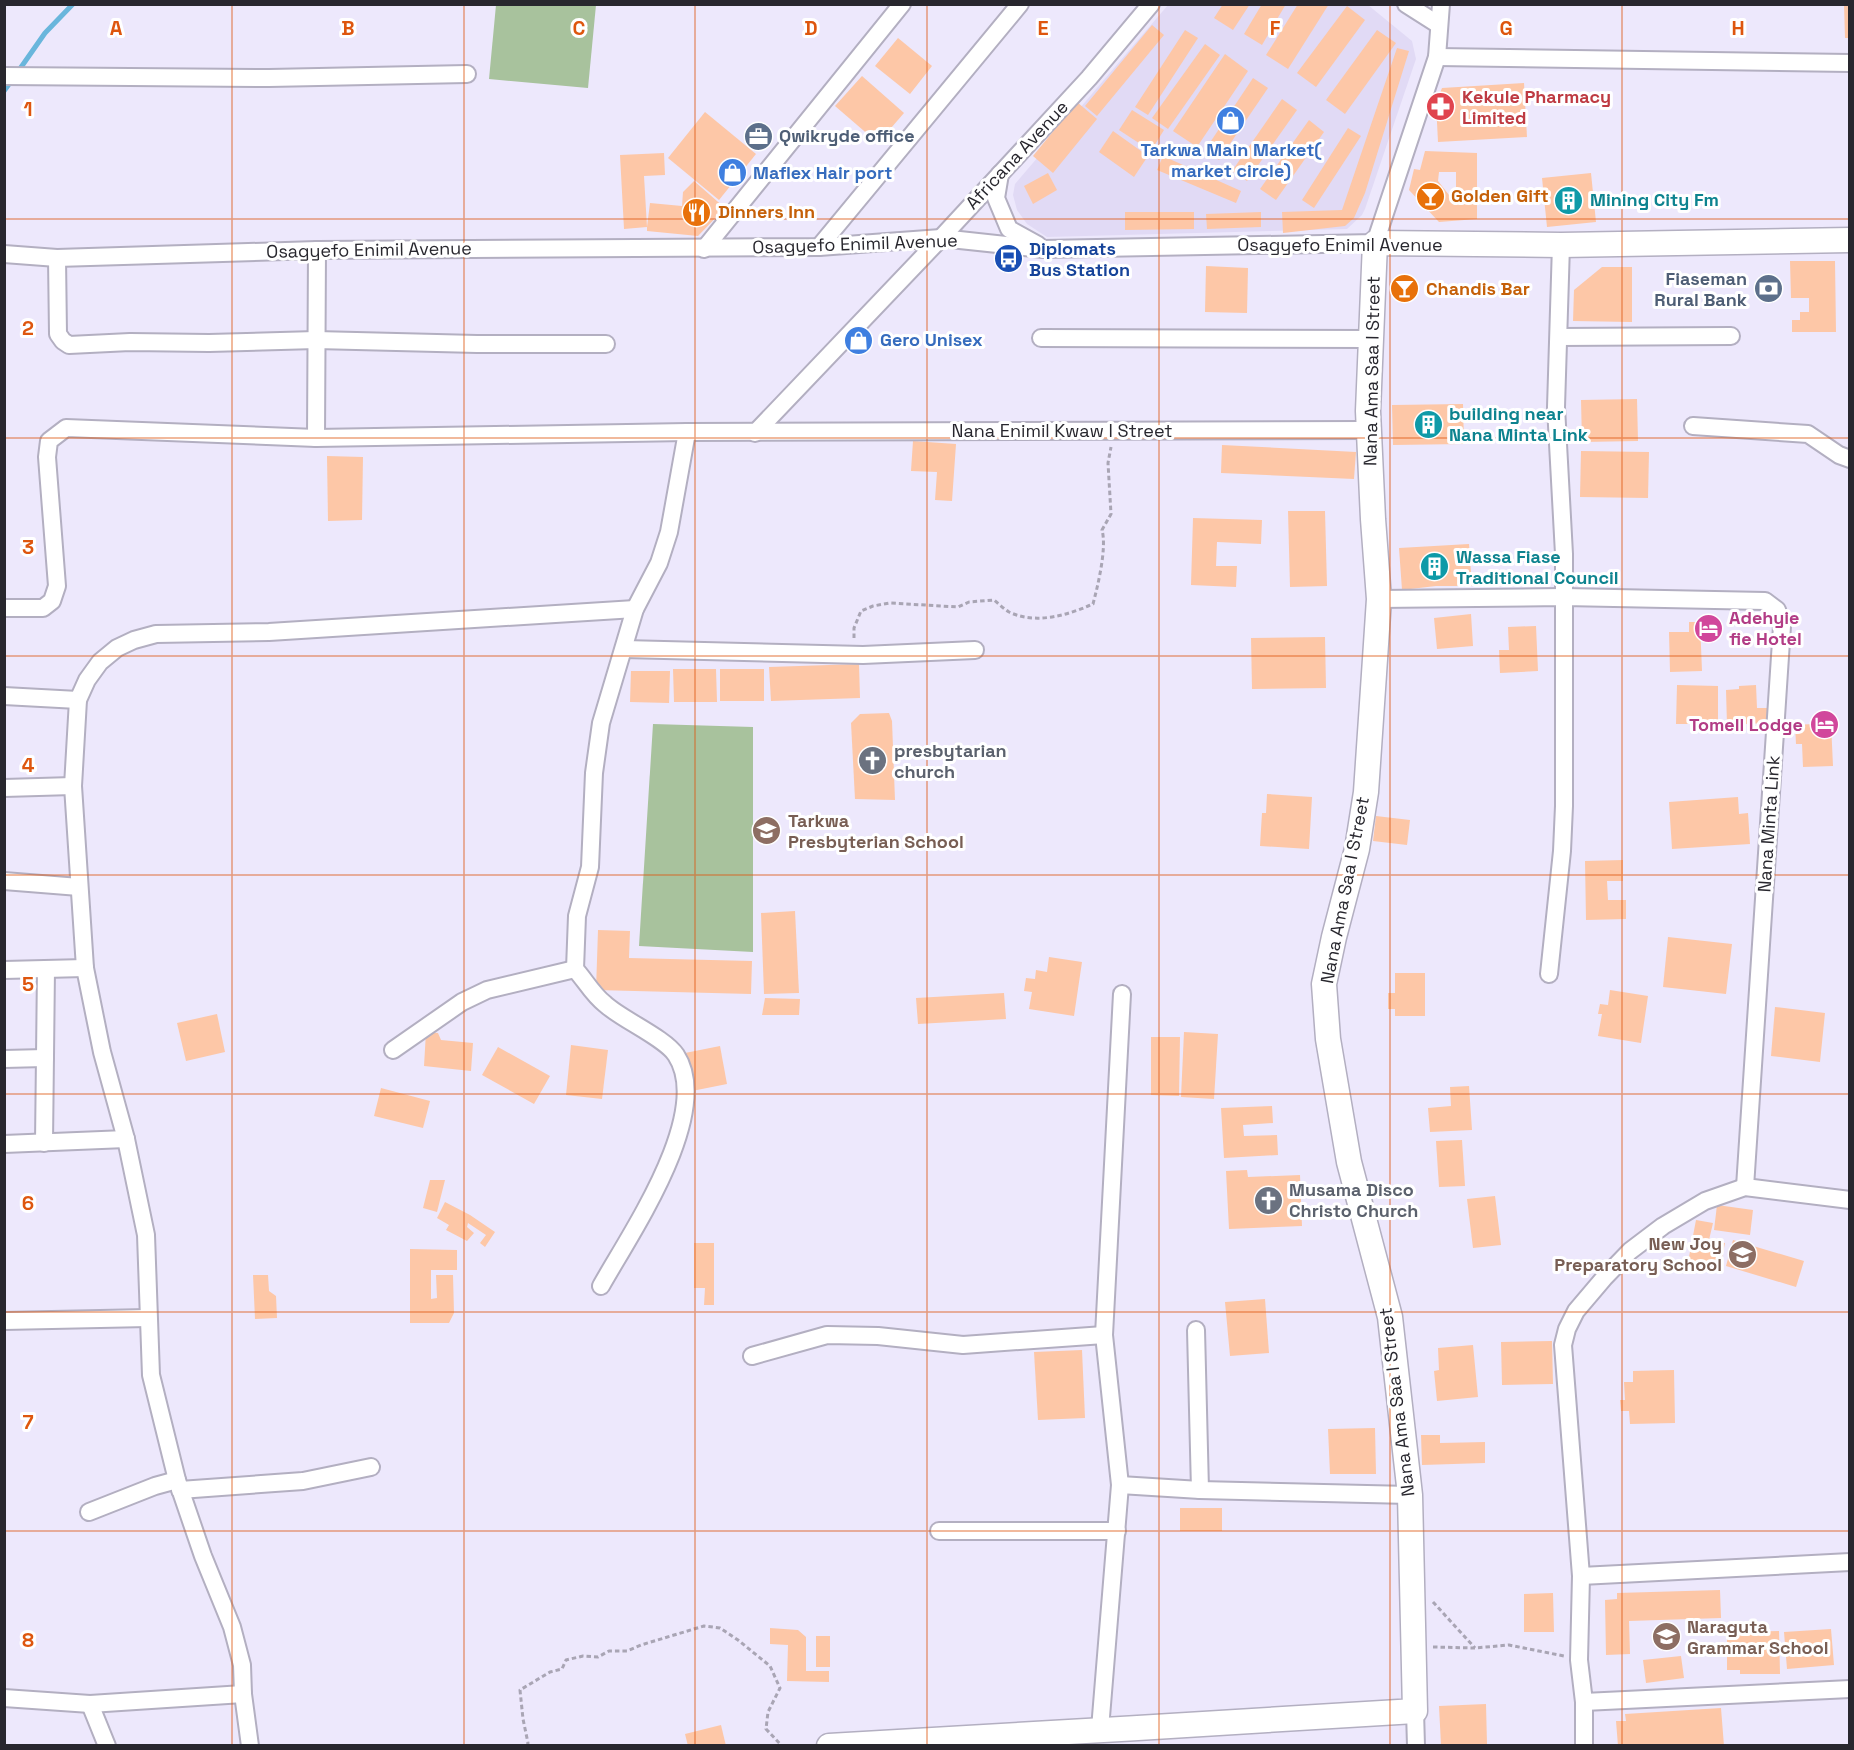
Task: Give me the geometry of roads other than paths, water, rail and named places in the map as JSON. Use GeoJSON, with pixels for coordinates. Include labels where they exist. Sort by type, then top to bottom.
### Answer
{"type":"FeatureCollection","features":[{"type":"Feature","properties":{"kind":"street"},"geometry":{"type":"LineString","coordinates":[[704,249],[902,4]]}},
{"type":"Feature","properties":{"kind":"street"},"geometry":{"type":"LineString","coordinates":[[819,247],[1020,4]]}},
{"type":"Feature","properties":{"kind":"street","name":"Africana Avenue"},"geometry":{"type":"LineString","coordinates":[[755,433],[941,238],[1089,78],[1151,4]]}},
{"type":"Feature","properties":{"kind":"street"},"geometry":{"type":"LineString","coordinates":[[1406,4],[1439,25]]}},
{"type":"Feature","properties":{"kind":"street"},"geometry":{"type":"LineString","coordinates":[[1375,243],[1437,57],[1441,4]]}},
{"type":"Feature","properties":{"kind":"street"},"geometry":{"type":"LineString","coordinates":[[1437,57],[1850,63]]}},
{"type":"Feature","properties":{"kind":"street"},"geometry":{"type":"LineString","coordinates":[[5,76],[269,78],[467,74]]}},
{"type":"Feature","properties":{"kind":"street"},"geometry":{"type":"LineString","coordinates":[[1000,173],[996,198],[1009,229],[1043,249]]}},
{"type":"Feature","properties":{"kind":"street","name":"Osagyefo Enimil Avenue"},"geometry":{"type":"LineString","coordinates":[[4,254],[57,258],[317,250],[704,249],[819,247],[941,238],[1043,249],[1375,243],[1561,244],[1850,240]]}},
{"type":"Feature","properties":{"kind":"street","name":"Nana Ama Saa I Street"},"geometry":{"type":"LineString","coordinates":[[1375,243],[1368,430],[1379,599],[1366,792],[1357,849],[1324,984],[1328,1039],[1349,1162],[1390,1317],[1410,1495],[1416,1746]]}},
{"type":"Feature","properties":{"kind":"street"},"geometry":{"type":"LineString","coordinates":[[1549,974],[1562,851],[1564,554],[1556,408],[1561,244]]}},
{"type":"Feature","properties":{"kind":"street"},"geometry":{"type":"LineString","coordinates":[[316,438],[317,250]]}},
{"type":"Feature","properties":{"kind":"street"},"geometry":{"type":"LineString","coordinates":[[57,258],[58,334],[69,345],[316,340],[606,344]]}},
{"type":"Feature","properties":{"kind":"street"},"geometry":{"type":"LineString","coordinates":[[1559,337],[1731,336]]}},
{"type":"Feature","properties":{"kind":"street"},"geometry":{"type":"LineString","coordinates":[[1041,338],[1370,339]]}},
{"type":"Feature","properties":{"kind":"street"},"geometry":{"type":"LineString","coordinates":[[1693,426],[1808,434],[1839,455],[1850,459]]}},
{"type":"Feature","properties":{"kind":"street","name":"Nana Enimil Kwaw I Street"},"geometry":{"type":"LineString","coordinates":[[4,608],[43,608],[52,601],[57,586],[47,457],[49,441],[66,428],[316,438],[687,432],[1368,430]]}},
{"type":"Feature","properties":{"kind":"street"},"geometry":{"type":"LineString","coordinates":[[601,1286],[672,1157],[683,1120],[685,1092],[682,1068],[675,1054],[604,1004],[575,969],[577,915],[590,867],[594,772],[601,723],[635,609],[660,562],[669,532],[687,432]]}},
{"type":"Feature","properties":{"kind":"street","name":"Nana Minta Link"},"geometry":{"type":"LineString","coordinates":[[1379,599],[1564,597],[1765,601],[1777,610],[1782,626],[1745,1186]]}},
{"type":"Feature","properties":{"kind":"street"},"geometry":{"type":"LineString","coordinates":[[250,1746],[243,1694],[242,1665],[232,1627],[203,1556],[179,1485],[151,1375],[146,1235],[126,1139],[102,1052],[85,968],[73,786],[78,700],[87,680],[100,662],[117,648],[156,634],[268,632],[635,609]]}},
{"type":"Feature","properties":{"kind":"street"},"geometry":{"type":"LineString","coordinates":[[624,649],[838,654],[975,651]]}},
{"type":"Feature","properties":{"kind":"street"},"geometry":{"type":"LineString","coordinates":[[4,696],[78,700]]}},
{"type":"Feature","properties":{"kind":"street"},"geometry":{"type":"LineString","coordinates":[[4,788],[73,786]]}},
{"type":"Feature","properties":{"kind":"street"},"geometry":{"type":"LineString","coordinates":[[4,881],[79,887]]}},
{"type":"Feature","properties":{"kind":"street"},"geometry":{"type":"LineString","coordinates":[[4,970],[85,968]]}},
{"type":"Feature","properties":{"kind":"street"},"geometry":{"type":"LineString","coordinates":[[44,1143],[46,969]]}},
{"type":"Feature","properties":{"kind":"street"},"geometry":{"type":"LineString","coordinates":[[393,1050],[462,1002],[487,990],[575,969]]}},
{"type":"Feature","properties":{"kind":"street"},"geometry":{"type":"LineString","coordinates":[[1100,1729],[1120,1485],[1104,1335],[1122,994]]}},
{"type":"Feature","properties":{"kind":"street"},"geometry":{"type":"LineString","coordinates":[[4,1059],[45,1058]]}},
{"type":"Feature","properties":{"kind":"street"},"geometry":{"type":"LineString","coordinates":[[4,1144],[126,1139]]}},
{"type":"Feature","properties":{"kind":"street"},"geometry":{"type":"LineString","coordinates":[[1584,1746],[1584,1702],[1579,1660],[1581,1576],[1563,1345],[1576,1311],[1630,1251],[1663,1226],[1705,1201],[1745,1186],[1850,1200]]}},
{"type":"Feature","properties":{"kind":"street"},"geometry":{"type":"LineString","coordinates":[[4,1321],[148,1318]]}},
{"type":"Feature","properties":{"kind":"street"},"geometry":{"type":"LineString","coordinates":[[1196,1330],[1200,1490]]}},
{"type":"Feature","properties":{"kind":"street"},"geometry":{"type":"LineString","coordinates":[[752,1356],[827,1335],[878,1336],[963,1345],[1104,1335]]}},
{"type":"Feature","properties":{"kind":"street"},"geometry":{"type":"LineString","coordinates":[[89,1512],[155,1486],[303,1481],[371,1467]]}},
{"type":"Feature","properties":{"kind":"street"},"geometry":{"type":"LineString","coordinates":[[1120,1485],[1200,1490],[1410,1495]]}},
{"type":"Feature","properties":{"kind":"street"},"geometry":{"type":"LineString","coordinates":[[939,1531],[1117,1531]]}},
{"type":"Feature","properties":{"kind":"street"},"geometry":{"type":"LineString","coordinates":[[1581,1576],[1850,1563]]}},
{"type":"Feature","properties":{"kind":"street"},"geometry":{"type":"LineString","coordinates":[[1584,1702],[1850,1689]]}},
{"type":"Feature","properties":{"kind":"street"},"geometry":{"type":"LineString","coordinates":[[4,1698],[90,1704],[243,1694]]}},
{"type":"Feature","properties":{"kind":"street"},"geometry":{"type":"LineString","coordinates":[[90,1704],[107,1746]]}},
{"type":"Feature","properties":{"kind":"street"},"geometry":{"type":"LineString","coordinates":[[829,1746],[995,1738],[1100,1729],[1415,1711]]}},
{"type":"Feature","properties":{"kind":"waterway"},"geometry":{"type":"LineString","coordinates":[[17,73],[45,33],[73,4]]}},
{"type":"Feature","properties":{"kind":"waterway"},"geometry":{"type":"LineString","coordinates":[[4,91],[12,80]]}},
{"type":"Feature","properties":{"kind":"place","name":"Kekule Pharmacy Limited"},"geometry":{"type":"Point","coordinates":[1441,107]}},
{"type":"Feature","properties":{"kind":"place","name":"Tarkwa Main Market( market circle)"},"geometry":{"type":"Point","coordinates":[1231,121]}},
{"type":"Feature","properties":{"kind":"place","name":"Qwikryde office"},"geometry":{"type":"Point","coordinates":[758,136]}},
{"type":"Feature","properties":{"kind":"place","name":"Maflex Hair port"},"geometry":{"type":"Point","coordinates":[732,173]}},
{"type":"Feature","properties":{"kind":"place","name":"Golden Gift"},"geometry":{"type":"Point","coordinates":[1430,196]}},
{"type":"Feature","properties":{"kind":"place","name":"Mining City Fm"},"geometry":{"type":"Point","coordinates":[1569,200]}},
{"type":"Feature","properties":{"kind":"place","name":"Dinners Inn"},"geometry":{"type":"Point","coordinates":[697,212]}},
{"type":"Feature","properties":{"kind":"place","name":"Diplomats Bus Station"},"geometry":{"type":"Point","coordinates":[1008,259]}},
{"type":"Feature","properties":{"kind":"place","name":"Chandis Bar"},"geometry":{"type":"Point","coordinates":[1405,289]}},
{"type":"Feature","properties":{"kind":"place","name":"Fiaseman Rural Bank"},"geometry":{"type":"Point","coordinates":[1768,289]}},
{"type":"Feature","properties":{"kind":"place","name":"Gero Unisex"},"geometry":{"type":"Point","coordinates":[859,340]}},
{"type":"Feature","properties":{"kind":"place","name":"building near Nana Minta Link"},"geometry":{"type":"Point","coordinates":[1428,424]}},
{"type":"Feature","properties":{"kind":"place","name":"Wassa Fiase Traditional Council"},"geometry":{"type":"Point","coordinates":[1435,567]}},
{"type":"Feature","properties":{"kind":"place","name":"Adehyie fie Hotel"},"geometry":{"type":"Point","coordinates":[1708,628]}},
{"type":"Feature","properties":{"kind":"place","name":"Tomell Lodge"},"geometry":{"type":"Point","coordinates":[1824,725]}},
{"type":"Feature","properties":{"kind":"place","name":"presbytarian church"},"geometry":{"type":"Point","coordinates":[873,761]}},
{"type":"Feature","properties":{"kind":"place","name":"Tarkwa Presbyterian School"},"geometry":{"type":"Point","coordinates":[767,831]}},
{"type":"Feature","properties":{"kind":"place","name":"Musama Disco Christo Church"},"geometry":{"type":"Point","coordinates":[1268,1200]}},
{"type":"Feature","properties":{"kind":"place","name":"New Joy Preparatory School"},"geometry":{"type":"Point","coordinates":[1743,1254]}},
{"type":"Feature","properties":{"kind":"place","name":"Naraguta Grammar School"},"geometry":{"type":"Point","coordinates":[1666,1637]}}]}
